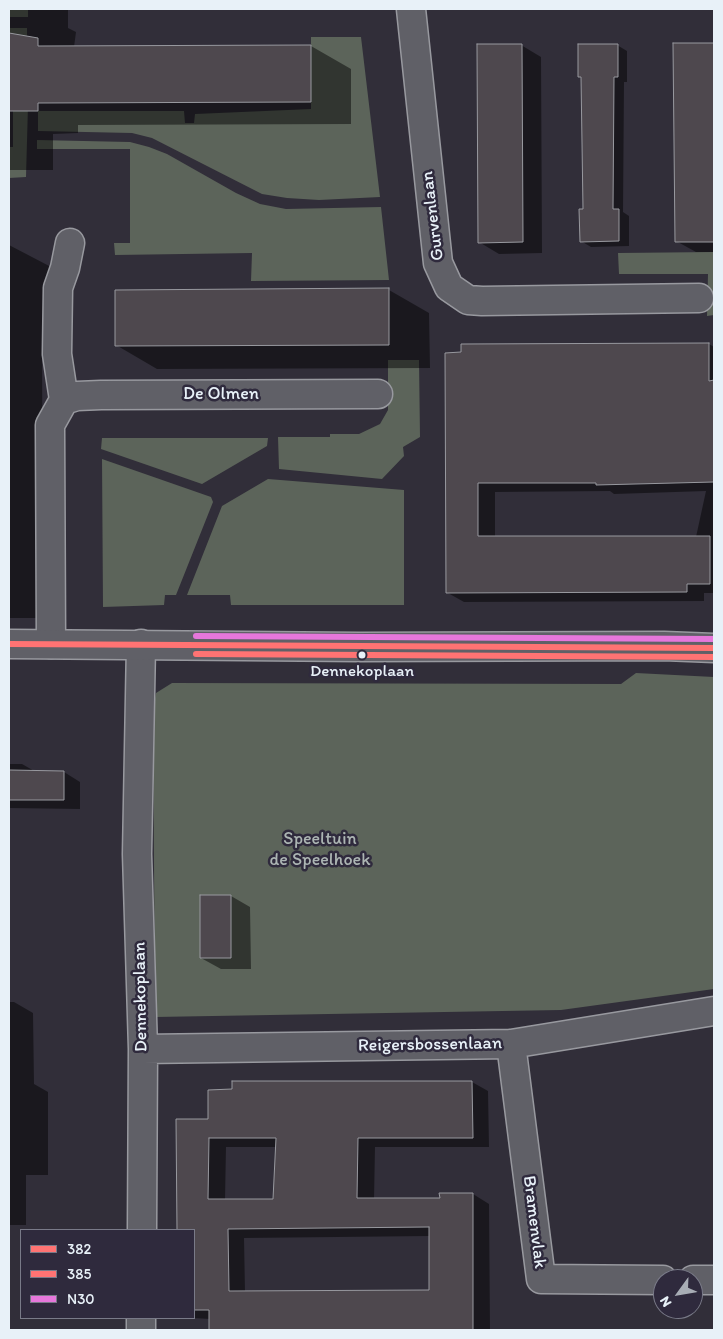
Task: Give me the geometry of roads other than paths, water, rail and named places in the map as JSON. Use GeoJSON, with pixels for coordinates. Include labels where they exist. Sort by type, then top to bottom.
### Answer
{"type":"FeatureCollection","features":[{"type":"Feature","properties":{"kind":"street","name":"Gurvenlaan"},"geometry":{"type":"LineString","coordinates":[[410,9],[438,263],[449,287],[468,300],[482,301],[699,298]]}},
{"type":"Feature","properties":{"kind":"street"},"geometry":{"type":"LineString","coordinates":[[51,644],[50,425],[64,400],[57,354],[58,288],[65,268],[70,243]]}},
{"type":"Feature","properties":{"kind":"street","name":"De Olmen"},"geometry":{"type":"LineString","coordinates":[[64,400],[77,396],[101,395],[378,394]]}},
{"type":"Feature","properties":{"kind":"street"},"geometry":{"type":"LineString","coordinates":[[9,644],[141,644],[360,648],[664,646],[714,648]]}},
{"type":"Feature","properties":{"kind":"street","name":"Dennekoplaan"},"geometry":{"type":"LineString","coordinates":[[141,644],[137,854],[143,1049],[142,1229]]}},
{"type":"Feature","properties":{"kind":"street","name":"Reigersbossenlaan"},"geometry":{"type":"LineString","coordinates":[[143,1049],[511,1044],[714,1011]]}},
{"type":"Feature","properties":{"kind":"street","name":"Bramenvlak"},"geometry":{"type":"LineString","coordinates":[[511,1044],[541,1279],[653,1280]]}},
{"type":"Feature","properties":{"kind":"place","name":"Dennekoplaan"},"geometry":{"type":"Point","coordinates":[362,655]}},
{"type":"Feature","properties":{"kind":"park label","name":"Speeltuin de Speelhoek"},"geometry":{"type":"Point","coordinates":[320,850]}}]}
